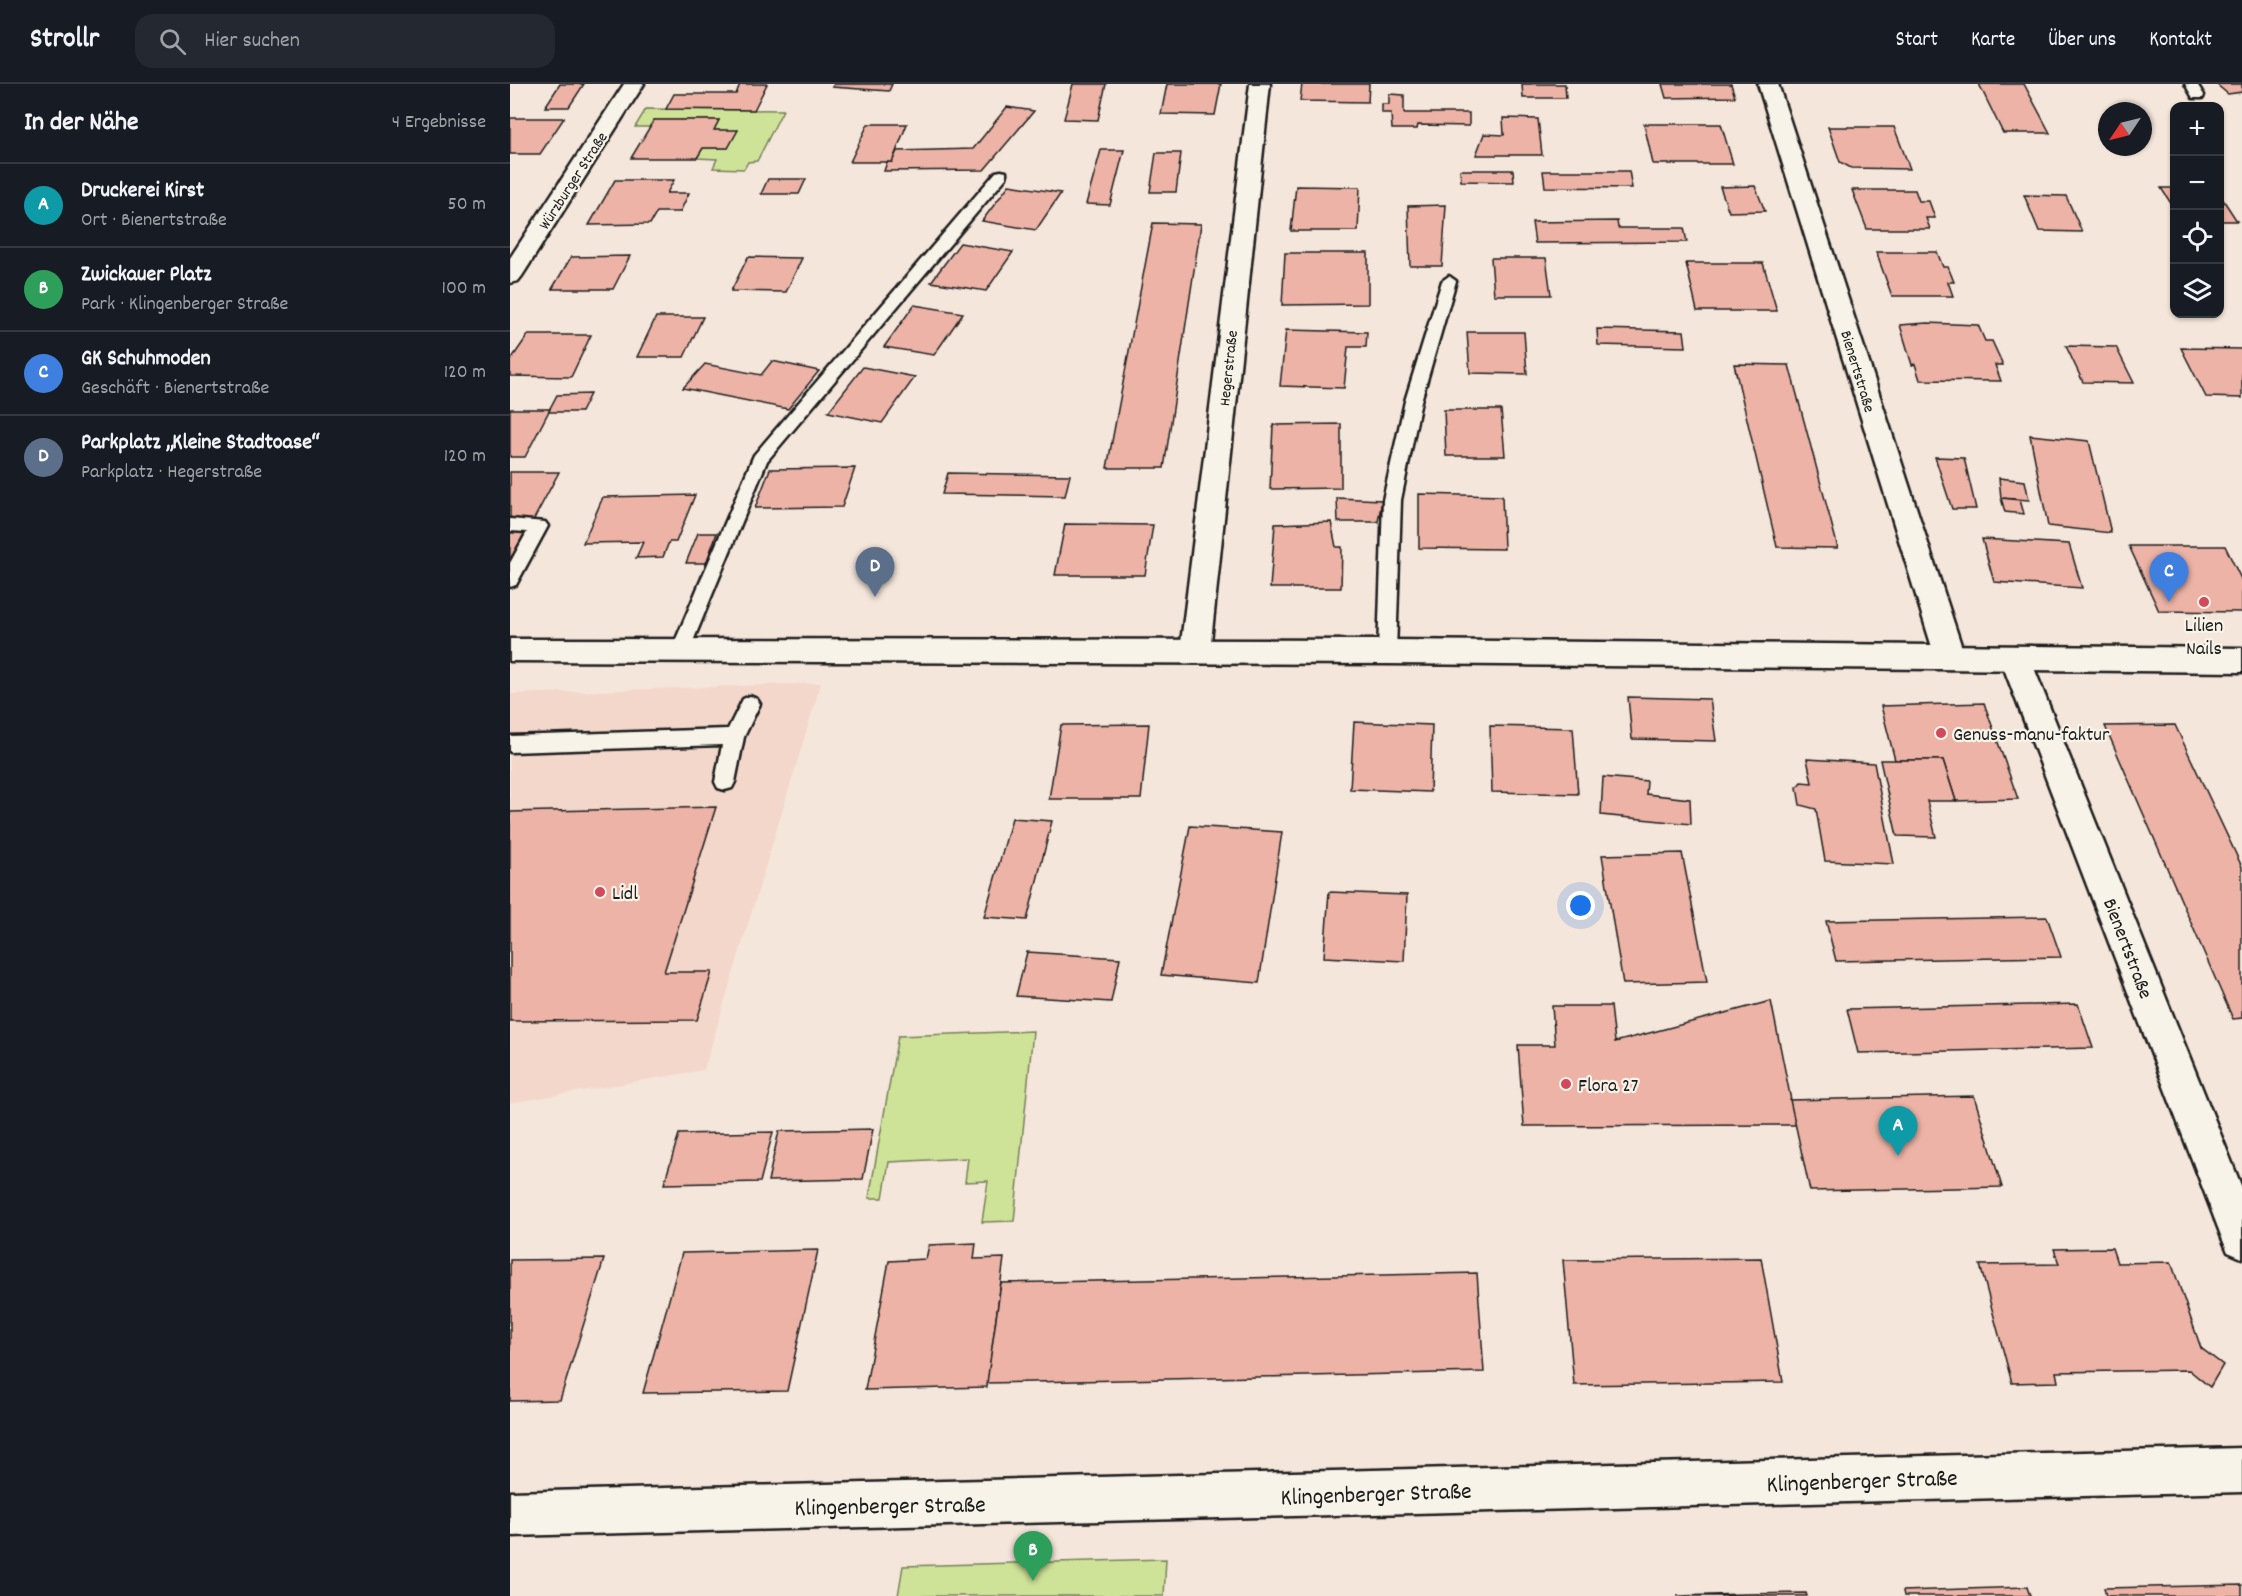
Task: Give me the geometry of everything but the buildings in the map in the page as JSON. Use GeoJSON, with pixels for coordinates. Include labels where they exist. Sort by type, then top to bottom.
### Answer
{"type":"FeatureCollection","features":[{"type":"Feature","properties":{"kind":"street","name":"Würzburger Straße"},"geometry":{"type":"LineString","coordinates":[[510,276],[634,84]]}},
{"type":"Feature","properties":{"kind":"street","name":"Hegerstraße"},"geometry":{"type":"LineString","coordinates":[[1195,651],[1260,84]]}},
{"type":"Feature","properties":{"kind":"street","name":"Bienertstraße"},"geometry":{"type":"LineString","coordinates":[[1768,84],[1950,657]]}},
{"type":"Feature","properties":{"kind":"street"},"geometry":{"type":"LineString","coordinates":[[510,650],[1386,652],[2242,660]]}},
{"type":"Feature","properties":{"kind":"street","name":"Bienertstraße"},"geometry":{"type":"LineString","coordinates":[[2015,658],[2242,1238]]}},
{"type":"Feature","properties":{"kind":"street","name":"Klingenberger Straße"},"geometry":{"type":"LineString","coordinates":[[510,1514],[2242,1470]]}},
{"type":"Feature","properties":{"kind":"lane"},"geometry":{"type":"LineString","coordinates":[[680,651],[760,459],[1001,175]]}},
{"type":"Feature","properties":{"kind":"lane"},"geometry":{"type":"LineString","coordinates":[[1386,652],[1392,500],[1413,401],[1449,281]]}},
{"type":"Feature","properties":{"kind":"lane"},"geometry":{"type":"LineString","coordinates":[[510,525],[539,526],[510,580]]}},
{"type":"Feature","properties":{"kind":"lane"},"geometry":{"type":"LineString","coordinates":[[725,782],[734,737],[750,704]]}},
{"type":"Feature","properties":{"kind":"lane"},"geometry":{"type":"LineString","coordinates":[[510,744],[734,737]]}},
{"type":"Feature","properties":{"kind":"shaded area"},"geometry":{"type":"Polygon","coordinates":[[[821,683],[704,1070],[510,1103],[510,694],[821,683]]]}},
{"type":"Feature","properties":{"kind":"green space"},"geometry":{"type":"Polygon","coordinates":[[[646,109],[783,110],[757,161],[748,162],[744,169],[713,168],[717,159],[697,158],[703,148],[728,148],[737,131],[714,130],[719,120],[654,120],[649,127],[635,127],[646,109]]]}},
{"type":"Feature","properties":{"kind":"green space"},"geometry":{"type":"Polygon","coordinates":[[[1033,1031],[1014,1221],[982,1222],[988,1181],[965,1182],[968,1158],[889,1162],[883,1198],[869,1198],[898,1036],[1033,1031]]]}},
{"type":"Feature","properties":{"kind":"green space"},"geometry":{"type":"Polygon","coordinates":[[[1166,1559],[1164,1596],[898,1596],[903,1566],[1166,1559]]]}},
{"type":"Feature","properties":{"kind":"place","name":"Parkplatz „Kleine Stadtoase“"},"geometry":{"type":"Point","coordinates":[875,597]}},
{"type":"Feature","properties":{"kind":"place","name":"GK Schuhmoden"},"geometry":{"type":"Point","coordinates":[2169,602]}},
{"type":"Feature","properties":{"kind":"place","name":"Lilien Nails"},"geometry":{"type":"Point","coordinates":[2204,602]}},
{"type":"Feature","properties":{"kind":"place","name":"Genuss-manu-faktur"},"geometry":{"type":"Point","coordinates":[1941,733]}},
{"type":"Feature","properties":{"kind":"place","name":"Lidl"},"geometry":{"type":"Point","coordinates":[600,892]}},
{"type":"Feature","properties":{"kind":"place","name":"Flora 27"},"geometry":{"type":"Point","coordinates":[1566,1084]}},
{"type":"Feature","properties":{"kind":"place","name":"Druckerei Kirst"},"geometry":{"type":"Point","coordinates":[1898,1156]}},
{"type":"Feature","properties":{"kind":"place","name":"Zwickauer Platz"},"geometry":{"type":"Point","coordinates":[1033,1581]}}]}
